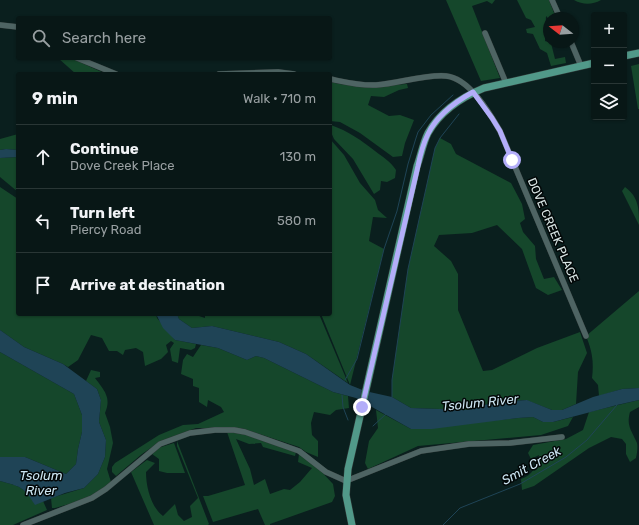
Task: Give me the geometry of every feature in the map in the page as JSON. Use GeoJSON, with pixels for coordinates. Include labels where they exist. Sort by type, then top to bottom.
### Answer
{"type":"FeatureCollection","features":[{"type":"Feature","properties":{"kind":"main road"},"geometry":{"type":"LineString","coordinates":[[627,55],[639,53]]}},
{"type":"Feature","properties":{"kind":"main road"},"geometry":{"type":"LineString","coordinates":[[352,525],[346,496],[346,481],[350,456],[418,166],[428,134],[436,121],[456,103],[473,92],[484,88],[591,64]]}},
{"type":"Feature","properties":{"kind":"street"},"geometry":{"type":"LineString","coordinates":[[552,0],[557,12]]}},
{"type":"Feature","properties":{"kind":"street"},"geometry":{"type":"LineString","coordinates":[[0,25],[16,27]]}},
{"type":"Feature","properties":{"kind":"street"},"geometry":{"type":"LineString","coordinates":[[485,33],[506,83]]}},
{"type":"Feature","properties":{"kind":"street"},"geometry":{"type":"LineString","coordinates":[[573,48],[581,66]]}},
{"type":"Feature","properties":{"kind":"street"},"geometry":{"type":"LineString","coordinates":[[82,60],[111,72]]}},
{"type":"Feature","properties":{"kind":"street","name":"DOVE CREEK PLACE"},"geometry":{"type":"LineString","coordinates":[[332,79],[376,85],[445,76],[463,82],[473,92],[500,131],[586,336]]}},
{"type":"Feature","properties":{"kind":"street"},"geometry":{"type":"LineString","coordinates":[[23,525],[92,498],[109,487],[160,444],[190,432],[234,430],[245,432],[299,451],[326,472],[346,481],[421,451],[469,444],[510,443],[562,437]]}},
{"type":"Feature","properties":{"kind":"green space"},"geometry":{"type":"Polygon","coordinates":[[[446,0],[495,0],[492,4],[487,1],[472,6],[500,78],[481,81],[446,0]]]}},
{"type":"Feature","properties":{"kind":"green space"},"geometry":{"type":"Polygon","coordinates":[[[517,0],[549,0],[554,12],[543,12],[543,48],[552,48],[555,59],[565,57],[566,63],[551,66],[547,53],[540,49],[533,34],[527,33],[526,29],[535,27],[531,20],[526,18],[517,0]]]}},
{"type":"Feature","properties":{"kind":"green space"},"geometry":{"type":"Polygon","coordinates":[[[574,0],[601,0],[588,4],[574,0]]]}},
{"type":"Feature","properties":{"kind":"green space"},"geometry":{"type":"Polygon","coordinates":[[[60,60],[75,60],[102,72],[74,72],[60,60]]]}},
{"type":"Feature","properties":{"kind":"green space"},"geometry":{"type":"Polygon","coordinates":[[[639,64],[639,109],[638,109],[631,66],[639,64]]]}},
{"type":"Feature","properties":{"kind":"green space"},"geometry":{"type":"Polygon","coordinates":[[[332,82],[359,86],[407,84],[408,88],[399,90],[384,97],[371,96],[368,105],[389,116],[400,115],[414,120],[405,143],[402,156],[393,157],[360,133],[340,122],[332,121],[332,82]]]}},
{"type":"Feature","properties":{"kind":"green space"},"geometry":{"type":"Polygon","coordinates":[[[332,125],[354,136],[386,159],[396,170],[395,178],[387,182],[381,181],[380,190],[374,194],[353,159],[334,139],[332,134],[332,125]]]}},
{"type":"Feature","properties":{"kind":"green space"},"geometry":{"type":"Polygon","coordinates":[[[16,135],[16,150],[0,150],[0,139],[16,135]]]}},
{"type":"Feature","properties":{"kind":"green space"},"geometry":{"type":"Polygon","coordinates":[[[440,138],[451,144],[456,154],[511,183],[522,204],[525,219],[520,223],[523,232],[535,246],[536,259],[544,279],[554,277],[562,290],[548,295],[536,288],[522,249],[497,225],[472,233],[439,235],[434,246],[451,261],[458,274],[458,310],[483,371],[492,370],[537,348],[580,332],[587,353],[578,372],[576,404],[562,410],[552,410],[526,400],[495,402],[467,410],[411,408],[392,397],[392,380],[408,269],[435,148],[440,138]]]}},
{"type":"Feature","properties":{"kind":"green space"},"geometry":{"type":"Polygon","coordinates":[[[332,141],[344,155],[360,183],[375,200],[378,210],[387,218],[373,217],[369,241],[384,249],[350,385],[322,316],[332,316],[332,141]]]}},
{"type":"Feature","properties":{"kind":"green space"},"geometry":{"type":"Polygon","coordinates":[[[16,157],[16,190],[0,177],[0,158],[16,157]]]}},
{"type":"Feature","properties":{"kind":"green space"},"geometry":{"type":"Polygon","coordinates":[[[0,187],[16,198],[16,316],[156,316],[175,340],[196,344],[195,348],[191,350],[180,348],[178,363],[172,361],[170,349],[174,343],[171,341],[166,345],[168,352],[161,359],[145,366],[143,352],[136,348],[125,350],[123,355],[117,351],[109,351],[102,338],[91,335],[78,360],[68,367],[24,347],[0,330],[0,187]]]}},
{"type":"Feature","properties":{"kind":"green space"},"geometry":{"type":"Polygon","coordinates":[[[625,187],[636,199],[639,225],[622,191],[625,187]]]}},
{"type":"Feature","properties":{"kind":"green space"},"geometry":{"type":"Polygon","coordinates":[[[639,291],[639,388],[622,389],[599,396],[598,385],[592,378],[592,356],[586,336],[639,291]]]}},
{"type":"Feature","properties":{"kind":"green space"},"geometry":{"type":"Polygon","coordinates":[[[178,316],[199,316],[205,318],[205,316],[320,316],[348,383],[306,354],[279,342],[212,326],[192,328],[179,319],[178,316]]]}},
{"type":"Feature","properties":{"kind":"green space"},"geometry":{"type":"Polygon","coordinates":[[[201,345],[218,348],[247,360],[256,356],[264,358],[333,392],[348,396],[349,408],[336,410],[330,415],[314,412],[311,423],[312,435],[318,441],[318,457],[299,447],[241,428],[196,428],[161,441],[142,454],[116,476],[112,472],[112,467],[115,463],[159,435],[183,425],[198,424],[224,412],[221,407],[208,400],[207,407],[199,402],[199,388],[193,386],[193,379],[181,374],[183,360],[187,354],[193,357],[201,345]]]}},
{"type":"Feature","properties":{"kind":"green space"},"geometry":{"type":"Polygon","coordinates":[[[0,352],[74,394],[82,415],[82,432],[76,464],[66,474],[25,457],[0,457],[0,352]]]}},
{"type":"Feature","properties":{"kind":"green space"},"geometry":{"type":"Polygon","coordinates":[[[91,370],[100,372],[100,377],[95,378],[104,390],[108,403],[105,413],[110,427],[113,443],[107,469],[111,482],[93,496],[52,508],[51,498],[84,488],[98,474],[105,457],[106,440],[99,422],[101,400],[97,389],[86,381],[91,370]]]}},
{"type":"Feature","properties":{"kind":"green space"},"geometry":{"type":"Polygon","coordinates":[[[639,400],[639,407],[630,412],[629,417],[630,428],[637,443],[636,458],[630,462],[626,454],[626,444],[622,439],[611,437],[589,448],[534,486],[522,490],[521,479],[531,473],[537,463],[539,455],[531,459],[528,453],[533,445],[566,439],[583,430],[589,412],[639,400]]]}},
{"type":"Feature","properties":{"kind":"green space"},"geometry":{"type":"Polygon","coordinates":[[[376,410],[411,429],[533,417],[543,422],[553,422],[573,417],[568,426],[541,435],[418,446],[368,469],[365,463],[369,441],[378,428],[376,410]]]}},
{"type":"Feature","properties":{"kind":"green space"},"geometry":{"type":"Polygon","coordinates":[[[235,431],[296,452],[295,456],[263,447],[261,443],[249,444],[236,439],[250,469],[254,485],[265,479],[270,494],[284,489],[290,490],[300,482],[312,468],[298,462],[299,454],[317,467],[333,484],[335,496],[332,502],[270,525],[265,525],[258,509],[213,522],[203,496],[208,496],[245,485],[227,432],[235,431]]]}},
{"type":"Feature","properties":{"kind":"green space"},"geometry":{"type":"Polygon","coordinates":[[[177,441],[209,524],[208,525],[154,525],[131,472],[147,460],[155,463],[146,472],[148,490],[155,507],[163,516],[175,504],[178,515],[184,521],[192,517],[190,506],[198,498],[177,446],[177,441]]]}},
{"type":"Feature","properties":{"kind":"green space"},"geometry":{"type":"Polygon","coordinates":[[[174,443],[185,473],[167,473],[159,471],[159,459],[152,454],[158,448],[174,443]]]}},
{"type":"Feature","properties":{"kind":"green space"},"geometry":{"type":"Polygon","coordinates":[[[0,481],[21,488],[35,504],[43,501],[47,510],[13,525],[0,525],[0,481]]]}},
{"type":"Feature","properties":{"kind":"water"},"geometry":{"type":"Polygon","coordinates":[[[0,150],[16,150],[16,157],[0,158],[0,150]]]}},
{"type":"Feature","properties":{"kind":"water","name":"Tsolum River"},"geometry":{"type":"Polygon","coordinates":[[[157,316],[178,316],[179,319],[192,328],[212,326],[279,342],[306,354],[350,385],[365,391],[392,397],[411,408],[467,410],[495,402],[527,400],[552,410],[562,410],[593,397],[622,389],[639,388],[639,400],[553,422],[543,422],[533,417],[432,429],[411,429],[356,398],[333,392],[264,358],[256,356],[247,360],[218,348],[175,340],[163,328],[157,316]]]}},
{"type":"Feature","properties":{"kind":"water","name":"Tsolum River"},"geometry":{"type":"Polygon","coordinates":[[[0,330],[24,347],[63,364],[97,389],[101,400],[99,422],[106,440],[105,457],[98,474],[84,488],[65,493],[35,505],[21,488],[0,481],[0,457],[25,457],[66,474],[76,464],[82,432],[82,415],[74,394],[0,352],[0,330]]]}},
{"type":"Feature","properties":{"kind":"waterway"},"geometry":{"type":"LineString","coordinates":[[345,380],[357,359],[384,249],[397,211],[408,164],[418,132],[431,115],[453,95]]}},
{"type":"Feature","properties":{"kind":"waterway"},"geometry":{"type":"LineString","coordinates":[[392,397],[392,380],[408,269],[435,148],[440,138],[459,114]]}},
{"type":"Feature","properties":{"kind":"waterway"},"geometry":{"type":"LineString","coordinates":[[342,395],[343,407],[348,420]]}},
{"type":"Feature","properties":{"kind":"waterway","name":"Smit Creek"},"geometry":{"type":"LineString","coordinates":[[443,525],[460,508],[520,484],[566,457],[587,440],[617,405]]}},
{"type":"Feature","properties":{"kind":"waterway"},"geometry":{"type":"LineString","coordinates":[[373,426],[386,414]]}},
{"type":"Feature","properties":{"kind":"route"},"geometry":{"type":"LineString","coordinates":[[362,407],[418,166],[428,134],[436,121],[456,103],[473,92],[500,131],[512,160]]}}]}
